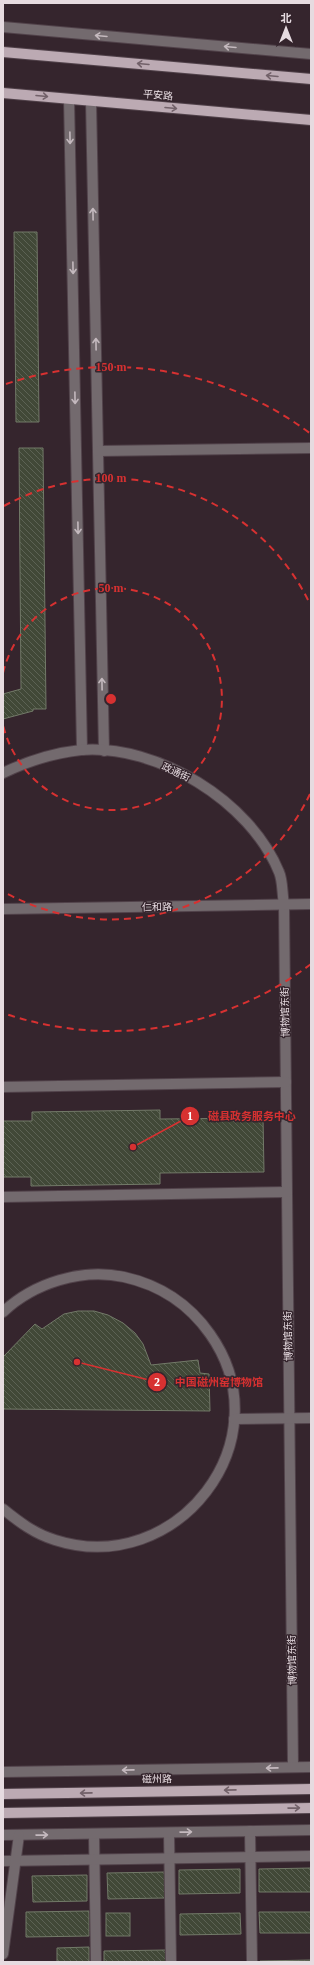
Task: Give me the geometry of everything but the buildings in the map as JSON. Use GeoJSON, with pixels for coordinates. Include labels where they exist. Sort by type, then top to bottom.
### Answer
{"type":"FeatureCollection","features":[{"type":"Feature","properties":{"kind":"main road"},"geometry":{"type":"LineString","coordinates":[[3,52],[311,79]]}},
{"type":"Feature","properties":{"kind":"main road","name":"平安路"},"geometry":{"type":"LineString","coordinates":[[3,93],[311,120]]}},
{"type":"Feature","properties":{"kind":"main road","name":"磁州路"},"geometry":{"type":"LineString","coordinates":[[3,1794],[311,1789]]}},
{"type":"Feature","properties":{"kind":"main road"},"geometry":{"type":"LineString","coordinates":[[3,1813],[311,1808]]}},
{"type":"Feature","properties":{"kind":"street"},"geometry":{"type":"LineString","coordinates":[[3,27],[311,54]]}},
{"type":"Feature","properties":{"kind":"street"},"geometry":{"type":"LineString","coordinates":[[70,99],[82,750]]}},
{"type":"Feature","properties":{"kind":"street"},"geometry":{"type":"LineString","coordinates":[[91,101],[104,751]]}},
{"type":"Feature","properties":{"kind":"street"},"geometry":{"type":"LineString","coordinates":[[98,451],[311,448]]}},
{"type":"Feature","properties":{"kind":"street","name":"政通街"},"geometry":{"type":"LineString","coordinates":[[3,773],[51,754],[82,750],[104,751],[140,757],[175,770],[206,787],[231,807],[267,848],[279,873],[284,904]]}},
{"type":"Feature","properties":{"kind":"street","name":"博物馆东街"},"geometry":{"type":"LineString","coordinates":[[284,904],[293,1767]]}},
{"type":"Feature","properties":{"kind":"street","name":"仁和路"},"geometry":{"type":"LineString","coordinates":[[3,909],[311,904]]}},
{"type":"Feature","properties":{"kind":"street"},"geometry":{"type":"LineString","coordinates":[[3,1087],[286,1082]]}},
{"type":"Feature","properties":{"kind":"street"},"geometry":{"type":"LineString","coordinates":[[3,1197],[287,1192]]}},
{"type":"Feature","properties":{"kind":"street"},"geometry":{"type":"LineString","coordinates":[[3,1312],[23,1296],[38,1288],[70,1277],[86,1275],[114,1276],[136,1280],[152,1286],[181,1302],[201,1322],[214,1340],[228,1370],[234,1397],[234,1419],[229,1450],[216,1479],[192,1509],[174,1524],[146,1538],[116,1546],[85,1547],[54,1540],[26,1527],[3,1509]]}},
{"type":"Feature","properties":{"kind":"street"},"geometry":{"type":"LineString","coordinates":[[234,1419],[311,1418]]}},
{"type":"Feature","properties":{"kind":"street"},"geometry":{"type":"LineString","coordinates":[[3,1772],[311,1767]]}},
{"type":"Feature","properties":{"kind":"street"},"geometry":{"type":"LineString","coordinates":[[3,1836],[311,1830]]}},
{"type":"Feature","properties":{"kind":"street"},"geometry":{"type":"LineString","coordinates":[[250,1831],[252,1962]]}},
{"type":"Feature","properties":{"kind":"street"},"geometry":{"type":"LineString","coordinates":[[169,1833],[172,1962]]}},
{"type":"Feature","properties":{"kind":"street"},"geometry":{"type":"LineString","coordinates":[[94,1834],[96,1962]]}},
{"type":"Feature","properties":{"kind":"street"},"geometry":{"type":"LineString","coordinates":[[3,1954],[19,1835]]}},
{"type":"Feature","properties":{"kind":"street"},"geometry":{"type":"LineString","coordinates":[[3,1861],[311,1856]]}},
{"type":"Feature","properties":{"kind":"place","name":"磁县政务服务中心"},"geometry":{"type":"Point","coordinates":[133,1147]}},
{"type":"Feature","properties":{"kind":"place","name":"中国磁州窑博物馆"},"geometry":{"type":"Point","coordinates":[77,1362]}}]}
